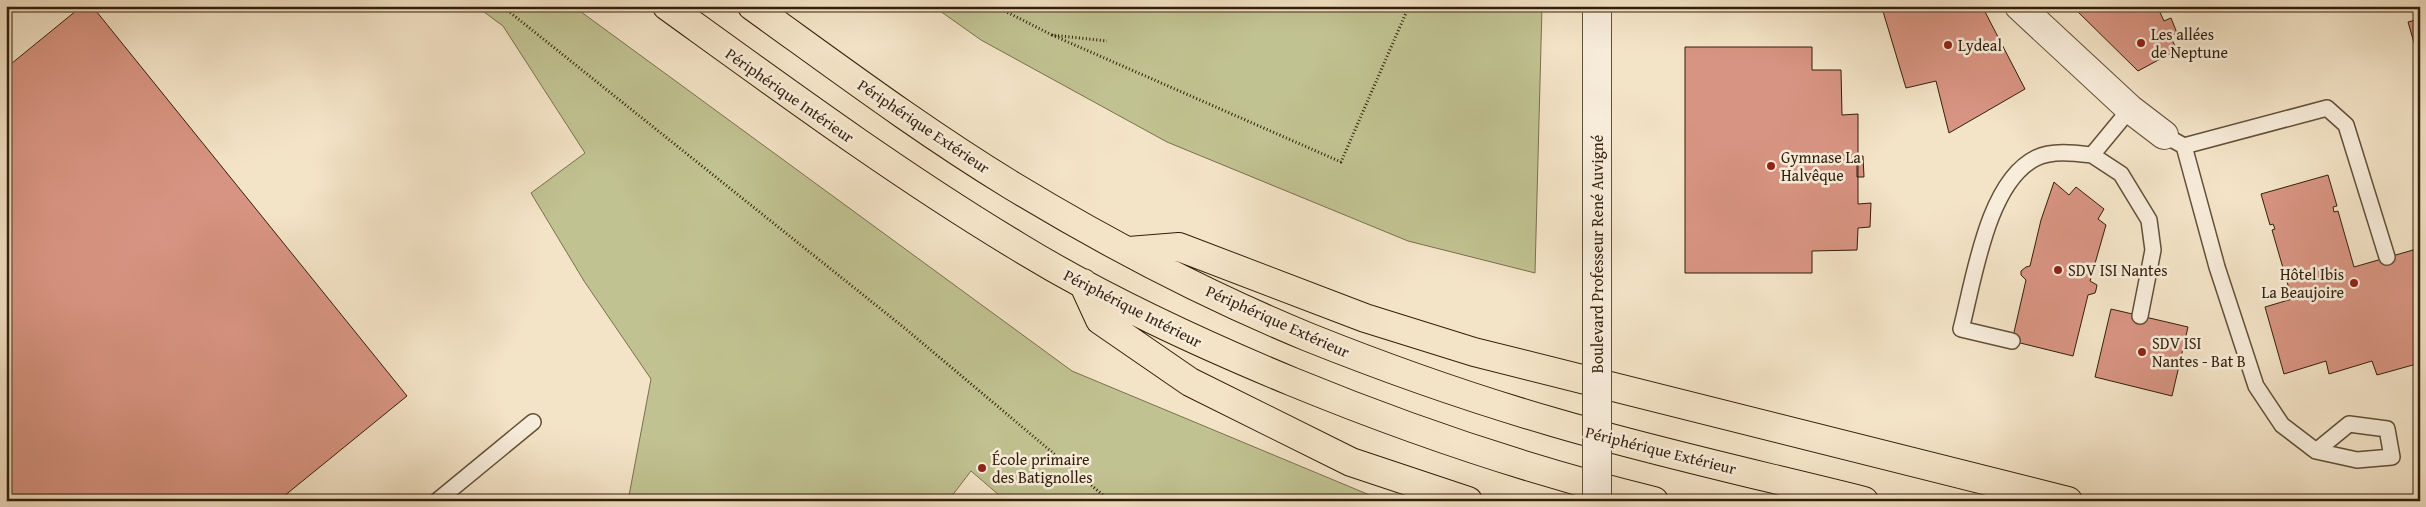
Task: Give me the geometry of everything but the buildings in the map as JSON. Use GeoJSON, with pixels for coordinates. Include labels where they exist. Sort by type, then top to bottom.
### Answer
{"type":"FeatureCollection","features":[{"type":"Feature","properties":{"kind":"highway","name":"Périphérique Intérieur"},"geometry":{"type":"LineString","coordinates":[[667,6],[924,188],[1020,248],[1201,344],[1367,412],[1486,454],[1654,501]]}},
{"type":"Feature","properties":{"kind":"highway","name":"Périphérique Extérieur"},"geometry":{"type":"LineString","coordinates":[[752,6],[900,112],[1011,185],[1129,251],[1244,308],[1306,336],[1430,383],[1553,422],[1864,501]]}},
{"type":"Feature","properties":{"kind":"highway"},"geometry":{"type":"LineString","coordinates":[[1129,251],[1179,247],[1365,318],[1474,352],[2068,501]]}},
{"type":"Feature","properties":{"kind":"highway"},"geometry":{"type":"LineString","coordinates":[[1083,283],[1100,320],[1190,382],[1351,462],[1468,501]]}},
{"type":"Feature","properties":{"kind":"street","name":"Boulevard Professeur René Auvigné"},"geometry":{"type":"LineString","coordinates":[[1597,6],[1597,501]]}},
{"type":"Feature","properties":{"kind":"street"},"geometry":{"type":"LineString","coordinates":[[2019,6],[2130,109],[2174,140]]}},
{"type":"Feature","properties":{"kind":"lane"},"geometry":{"type":"LineString","coordinates":[[2316,451],[2282,425],[2256,386],[2174,140],[2327,108],[2346,125],[2387,257]]}},
{"type":"Feature","properties":{"kind":"lane"},"geometry":{"type":"LineString","coordinates":[[2092,155],[2130,109]]}},
{"type":"Feature","properties":{"kind":"lane"},"geometry":{"type":"LineString","coordinates":[[2012,341],[1961,328],[1990,215],[2010,179],[2036,158],[2067,152],[2092,155],[2121,174],[2149,220],[2153,250],[2140,316]]}},
{"type":"Feature","properties":{"kind":"lane"},"geometry":{"type":"LineString","coordinates":[[437,501],[533,422]]}},
{"type":"Feature","properties":{"kind":"path"},"geometry":{"type":"LineString","coordinates":[[502,6],[907,330],[1110,501]]}},
{"type":"Feature","properties":{"kind":"path"},"geometry":{"type":"LineString","coordinates":[[994,6],[1052,35],[1341,162],[1409,6]]}},
{"type":"Feature","properties":{"kind":"path"},"geometry":{"type":"LineString","coordinates":[[1052,35],[1107,41]]}},
{"type":"Feature","properties":{"kind":"green space"},"geometry":{"type":"Polygon","coordinates":[[[476,6],[573,6],[1072,371],[1384,501],[1006,501],[971,471],[948,501],[628,501],[651,379],[584,281],[531,193],[585,153],[503,26],[476,6]]]}},
{"type":"Feature","properties":{"kind":"green space"},"geometry":{"type":"Polygon","coordinates":[[[933,6],[1542,6],[1535,273],[1408,241],[1167,142],[981,40],[933,6]]]}},
{"type":"Feature","properties":{"kind":"place","name":"Les allées de Neptune"},"geometry":{"type":"Point","coordinates":[2141,43]}},
{"type":"Feature","properties":{"kind":"place","name":"Lydeal"},"geometry":{"type":"Point","coordinates":[1948,45]}},
{"type":"Feature","properties":{"kind":"place","name":"Gymnase La Halvêque"},"geometry":{"type":"Point","coordinates":[1771,166]}},
{"type":"Feature","properties":{"kind":"place","name":"SDV ISI Nantes"},"geometry":{"type":"Point","coordinates":[2058,270]}},
{"type":"Feature","properties":{"kind":"place","name":"Hôtel Ibis La Beaujoire"},"geometry":{"type":"Point","coordinates":[2354,283]}},
{"type":"Feature","properties":{"kind":"place","name":"SDV ISI Nantes - Bat B"},"geometry":{"type":"Point","coordinates":[2142,352]}},
{"type":"Feature","properties":{"kind":"place","name":"École primaire des Batignolles"},"geometry":{"type":"Point","coordinates":[982,468]}}]}
